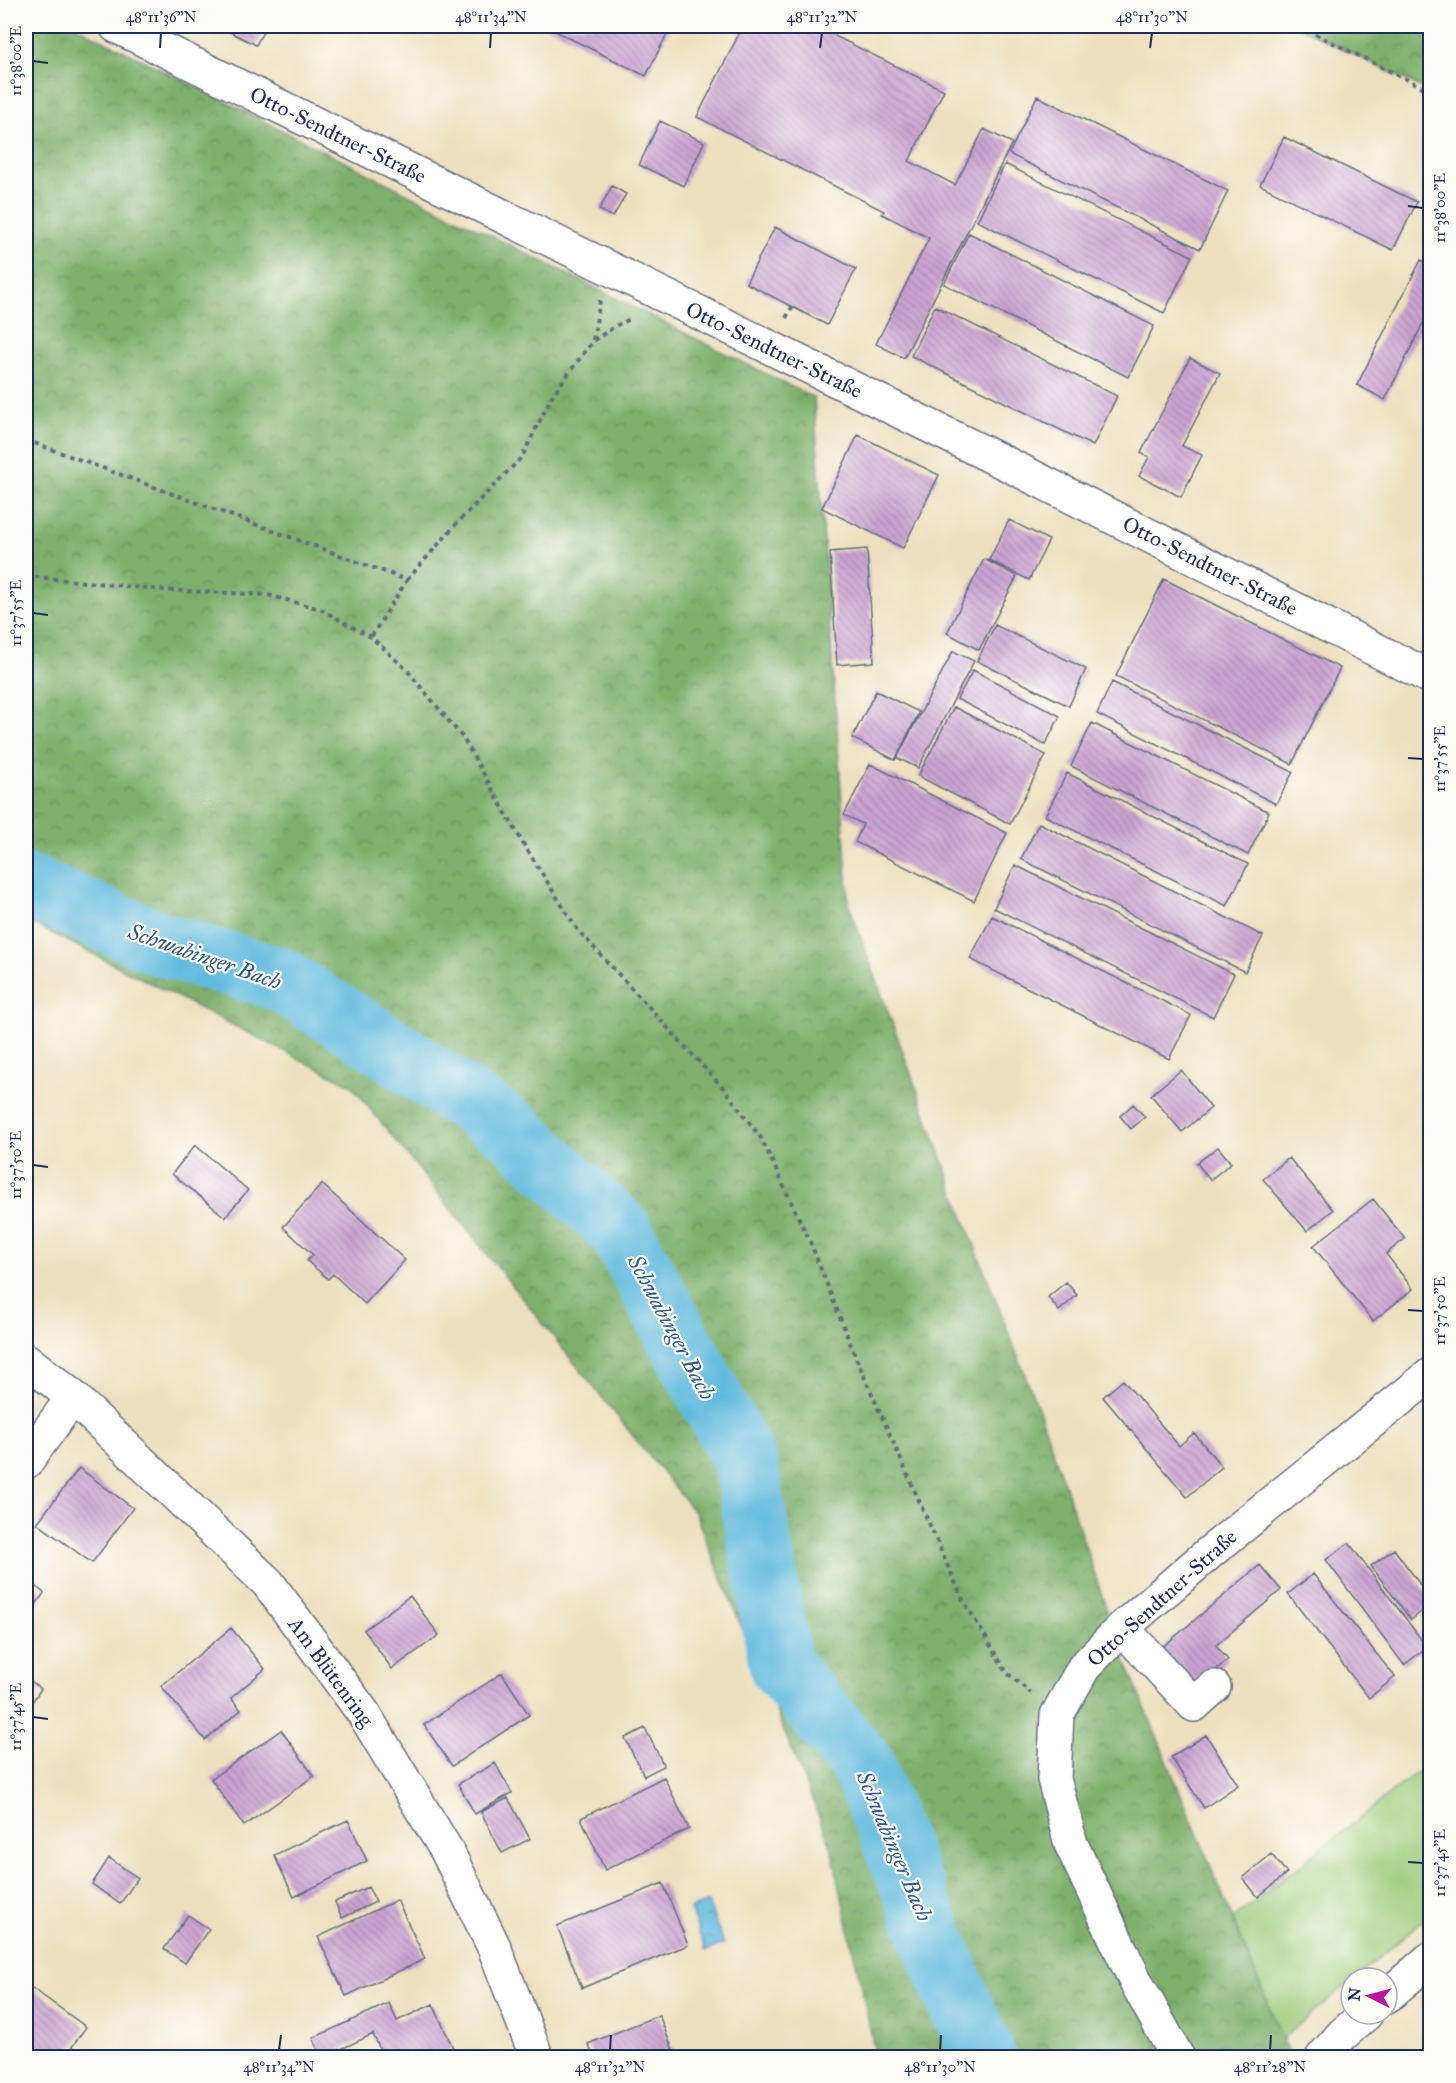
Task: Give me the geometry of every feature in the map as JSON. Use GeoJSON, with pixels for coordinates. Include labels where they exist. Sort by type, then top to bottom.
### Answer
{"type":"FeatureCollection","features":[{"type":"Feature","properties":{"kind":"street","name":"Otto-Sendtner-Straße"},"geometry":{"type":"LineString","coordinates":[[116,26],[1104,512],[1431,677]]}},
{"type":"Feature","properties":{"kind":"street","name":"Am Blütenring"},"geometry":{"type":"LineString","coordinates":[[26,1360],[73,1397],[268,1584],[364,1714],[447,1851],[494,1947],[537,2058]]}},
{"type":"Feature","properties":{"kind":"street","name":"Otto-Sendtner-Straße"},"geometry":{"type":"LineString","coordinates":[[1178,2058],[1135,1980],[1071,1844],[1053,1779],[1057,1715],[1084,1667],[1122,1628],[1209,1553],[1431,1375]]}},
{"type":"Feature","properties":{"kind":"street"},"geometry":{"type":"LineString","coordinates":[[26,1462],[73,1397]]}},
{"type":"Feature","properties":{"kind":"street"},"geometry":{"type":"LineString","coordinates":[[1122,1628],[1194,1705],[1214,1687]]}},
{"type":"Feature","properties":{"kind":"street"},"geometry":{"type":"LineString","coordinates":[[1399,1986],[1431,1959]]}},
{"type":"Feature","properties":{"kind":"street"},"geometry":{"type":"LineString","coordinates":[[1322,2058],[1352,2026]]}},
{"type":"Feature","properties":{"kind":"path"},"geometry":{"type":"LineString","coordinates":[[1299,26],[1431,91]]}},
{"type":"Feature","properties":{"kind":"path"},"geometry":{"type":"LineString","coordinates":[[371,637],[407,580],[459,521],[522,457],[553,394],[592,341],[617,325],[671,299]]}},
{"type":"Feature","properties":{"kind":"path"},"geometry":{"type":"LineString","coordinates":[[26,440],[407,580]]}},
{"type":"Feature","properties":{"kind":"path"},"geometry":{"type":"LineString","coordinates":[[26,576],[163,590],[268,595],[320,609],[371,637],[406,669],[464,738],[524,845],[577,929],[725,1090],[761,1138],[811,1244],[856,1358],[962,1598],[1007,1673],[1057,1715]]}},
{"type":"Feature","properties":{"kind":"green space"},"geometry":{"type":"Polygon","coordinates":[[[26,26],[75,26],[814,398],[849,905],[965,1221],[1040,1413],[1118,1643],[1290,2057],[876,2057],[831,1846],[695,1513],[351,1085],[26,920],[26,26]]]}},
{"type":"Feature","properties":{"kind":"green space"},"geometry":{"type":"Polygon","coordinates":[[[1297,26],[1430,26],[1430,92],[1297,26]]]}},
{"type":"Feature","properties":{"kind":"green space"},"geometry":{"type":"Polygon","coordinates":[[[1430,1762],[1430,1915],[1369,1966],[1339,1966],[1339,1991],[1282,2039],[1233,1919],[1430,1762]]]}},
{"type":"Feature","properties":{"kind":"water"},"geometry":{"type":"Polygon","coordinates":[[[708,1902],[724,1944],[706,1951],[690,1909],[708,1902]]]}},
{"type":"Feature","properties":{"kind":"building"},"geometry":{"type":"Polygon","coordinates":[[[218,26],[266,26],[256,45],[218,26]]]}},
{"type":"Feature","properties":{"kind":"building"},"geometry":{"type":"Polygon","coordinates":[[[545,26],[671,26],[646,76],[545,26]]]}},
{"type":"Feature","properties":{"kind":"building"},"geometry":{"type":"Polygon","coordinates":[[[743,26],[815,26],[944,90],[909,161],[955,185],[984,129],[1012,143],[904,358],[876,344],[929,238],[882,214],[884,211],[697,117],[743,26]]]}},
{"type":"Feature","properties":{"kind":"building"},"geometry":{"type":"Polygon","coordinates":[[[1037,96],[1228,191],[1200,249],[1009,154],[1037,96]]]}},
{"type":"Feature","properties":{"kind":"building"},"geometry":{"type":"Polygon","coordinates":[[[660,121],[704,142],[684,186],[639,165],[660,121]]]}},
{"type":"Feature","properties":{"kind":"building"},"geometry":{"type":"Polygon","coordinates":[[[1284,137],[1417,202],[1393,250],[1260,185],[1284,137]]]}},
{"type":"Feature","properties":{"kind":"building"},"geometry":{"type":"Polygon","coordinates":[[[1005,164],[1192,256],[1164,313],[977,221],[1005,164]]]}},
{"type":"Feature","properties":{"kind":"building"},"geometry":{"type":"Polygon","coordinates":[[[612,186],[626,194],[613,217],[599,210],[612,186]]]}},
{"type":"Feature","properties":{"kind":"building"},"geometry":{"type":"Polygon","coordinates":[[[775,227],[856,269],[827,325],[746,283],[775,227]]]}},
{"type":"Feature","properties":{"kind":"building"},"geometry":{"type":"Polygon","coordinates":[[[969,233],[1154,326],[1128,377],[944,284],[969,233]]]}},
{"type":"Feature","properties":{"kind":"building"},"geometry":{"type":"Polygon","coordinates":[[[1421,260],[1430,264],[1430,309],[1385,400],[1357,385],[1421,260]]]}},
{"type":"Feature","properties":{"kind":"building"},"geometry":{"type":"Polygon","coordinates":[[[935,306],[1117,396],[1093,446],[911,356],[935,306]]]}},
{"type":"Feature","properties":{"kind":"building"},"geometry":{"type":"Polygon","coordinates":[[[1190,358],[1220,373],[1182,446],[1202,455],[1181,497],[1139,476],[1149,457],[1141,453],[1190,358]]]}},
{"type":"Feature","properties":{"kind":"building"},"geometry":{"type":"Polygon","coordinates":[[[858,435],[939,475],[903,548],[822,508],[858,435]]]}},
{"type":"Feature","properties":{"kind":"building"},"geometry":{"type":"Polygon","coordinates":[[[1009,520],[1049,540],[1029,580],[989,560],[1009,520]]]}},
{"type":"Feature","properties":{"kind":"building"},"geometry":{"type":"Polygon","coordinates":[[[867,549],[874,662],[837,665],[830,552],[867,549]]]}},
{"type":"Feature","properties":{"kind":"building"},"geometry":{"type":"Polygon","coordinates":[[[984,559],[1017,576],[979,650],[947,633],[984,559]]]}},
{"type":"Feature","properties":{"kind":"building"},"geometry":{"type":"Polygon","coordinates":[[[1164,579],[1340,668],[1292,764],[1116,676],[1164,579]]]}},
{"type":"Feature","properties":{"kind":"building"},"geometry":{"type":"Polygon","coordinates":[[[995,625],[1086,669],[1069,706],[977,661],[995,625]]]}},
{"type":"Feature","properties":{"kind":"building"},"geometry":{"type":"Polygon","coordinates":[[[953,651],[974,661],[918,768],[897,758],[953,651]]]}},
{"type":"Feature","properties":{"kind":"building"},"geometry":{"type":"Polygon","coordinates":[[[973,670],[1060,716],[1045,745],[957,699],[973,670]]]}},
{"type":"Feature","properties":{"kind":"building"},"geometry":{"type":"Polygon","coordinates":[[[1112,682],[1293,772],[1276,804],[1097,714],[1112,682]]]}},
{"type":"Feature","properties":{"kind":"building"},"geometry":{"type":"Polygon","coordinates":[[[876,691],[919,712],[895,760],[852,738],[876,691]]]}},
{"type":"Feature","properties":{"kind":"building"},"geometry":{"type":"Polygon","coordinates":[[[954,707],[1046,755],[1010,824],[918,776],[954,707]]]}},
{"type":"Feature","properties":{"kind":"building"},"geometry":{"type":"Polygon","coordinates":[[[1092,723],[1269,812],[1248,855],[1071,766],[1092,723]]]}},
{"type":"Feature","properties":{"kind":"building"},"geometry":{"type":"Polygon","coordinates":[[[870,764],[1007,833],[974,901],[855,842],[863,824],[844,815],[870,764]]]}},
{"type":"Feature","properties":{"kind":"building"},"geometry":{"type":"Polygon","coordinates":[[[1067,773],[1248,864],[1227,906],[1045,816],[1067,773]]]}},
{"type":"Feature","properties":{"kind":"building"},"geometry":{"type":"Polygon","coordinates":[[[1039,823],[1263,936],[1245,972],[1021,859],[1039,823]]]}},
{"type":"Feature","properties":{"kind":"building"},"geometry":{"type":"Polygon","coordinates":[[[1015,865],[1234,974],[1213,1017],[994,908],[1015,865]]]}},
{"type":"Feature","properties":{"kind":"building"},"geometry":{"type":"Polygon","coordinates":[[[992,916],[1191,1015],[1169,1059],[970,959],[992,916]]]}},
{"type":"Feature","properties":{"kind":"building"},"geometry":{"type":"Polygon","coordinates":[[[1181,1070],[1211,1108],[1182,1132],[1151,1095],[1181,1070]]]}},
{"type":"Feature","properties":{"kind":"building"},"geometry":{"type":"Polygon","coordinates":[[[1133,1104],[1145,1117],[1131,1129],[1120,1116],[1133,1104]]]}},
{"type":"Feature","properties":{"kind":"building"},"geometry":{"type":"Polygon","coordinates":[[[195,1145],[248,1190],[225,1217],[172,1174],[195,1145]]]}},
{"type":"Feature","properties":{"kind":"building"},"geometry":{"type":"Polygon","coordinates":[[[1218,1147],[1231,1163],[1210,1180],[1197,1163],[1218,1147]]]}},
{"type":"Feature","properties":{"kind":"building"},"geometry":{"type":"Polygon","coordinates":[[[1289,1158],[1333,1210],[1307,1231],[1263,1179],[1289,1158]]]}},
{"type":"Feature","properties":{"kind":"building"},"geometry":{"type":"Polygon","coordinates":[[[322,1184],[405,1260],[365,1304],[333,1274],[328,1279],[307,1261],[313,1255],[283,1227],[322,1184]]]}},
{"type":"Feature","properties":{"kind":"building"},"geometry":{"type":"Polygon","coordinates":[[[1373,1199],[1405,1239],[1386,1254],[1413,1289],[1373,1321],[1313,1246],[1373,1199]]]}},
{"type":"Feature","properties":{"kind":"building"},"geometry":{"type":"Polygon","coordinates":[[[1066,1282],[1077,1295],[1059,1311],[1048,1297],[1066,1282]]]}},
{"type":"Feature","properties":{"kind":"building"},"geometry":{"type":"Polygon","coordinates":[[[1123,1380],[1179,1446],[1194,1433],[1222,1467],[1187,1497],[1103,1397],[1123,1380]]]}},
{"type":"Feature","properties":{"kind":"building"},"geometry":{"type":"Polygon","coordinates":[[[79,1468],[133,1508],[92,1563],[37,1523],[79,1468]]]}},
{"type":"Feature","properties":{"kind":"building"},"geometry":{"type":"Polygon","coordinates":[[[1349,1543],[1427,1647],[1404,1665],[1326,1560],[1349,1543]]]}},
{"type":"Feature","properties":{"kind":"building"},"geometry":{"type":"Polygon","coordinates":[[[1394,1549],[1430,1598],[1430,1605],[1411,1620],[1371,1566],[1394,1549]]]}},
{"type":"Feature","properties":{"kind":"building"},"geometry":{"type":"Polygon","coordinates":[[[1260,1565],[1281,1590],[1216,1645],[1228,1660],[1192,1690],[1159,1650],[1260,1565]]]}},
{"type":"Feature","properties":{"kind":"building"},"geometry":{"type":"Polygon","coordinates":[[[1313,1574],[1395,1677],[1369,1698],[1288,1594],[1313,1574]]]}},
{"type":"Feature","properties":{"kind":"building"},"geometry":{"type":"Polygon","coordinates":[[[26,1579],[44,1593],[26,1619],[26,1579]]]}},
{"type":"Feature","properties":{"kind":"building"},"geometry":{"type":"Polygon","coordinates":[[[410,1596],[439,1635],[392,1669],[364,1630],[410,1596]]]}},
{"type":"Feature","properties":{"kind":"building"},"geometry":{"type":"Polygon","coordinates":[[[231,1628],[265,1669],[231,1698],[241,1710],[205,1740],[161,1686],[231,1628]]]}},
{"type":"Feature","properties":{"kind":"building"},"geometry":{"type":"Polygon","coordinates":[[[502,1673],[529,1715],[452,1766],[424,1725],[502,1673]]]}},
{"type":"Feature","properties":{"kind":"building"},"geometry":{"type":"Polygon","coordinates":[[[26,1677],[41,1689],[26,1711],[26,1677]]]}},
{"type":"Feature","properties":{"kind":"building"},"geometry":{"type":"Polygon","coordinates":[[[645,1728],[664,1766],[644,1776],[625,1738],[645,1728]]]}},
{"type":"Feature","properties":{"kind":"building"},"geometry":{"type":"Polygon","coordinates":[[[281,1730],[314,1776],[244,1826],[211,1779],[281,1730]]]}},
{"type":"Feature","properties":{"kind":"building"},"geometry":{"type":"Polygon","coordinates":[[[1206,1735],[1238,1785],[1204,1808],[1171,1757],[1206,1735]]]}},
{"type":"Feature","properties":{"kind":"building"},"geometry":{"type":"Polygon","coordinates":[[[495,1763],[512,1793],[475,1814],[458,1784],[495,1763]]]}},
{"type":"Feature","properties":{"kind":"building"},"geometry":{"type":"Polygon","coordinates":[[[664,1777],[689,1829],[605,1870],[581,1818],[664,1777]]]}},
{"type":"Feature","properties":{"kind":"building"},"geometry":{"type":"Polygon","coordinates":[[[508,1798],[530,1839],[502,1853],[481,1812],[508,1798]]]}},
{"type":"Feature","properties":{"kind":"building"},"geometry":{"type":"Polygon","coordinates":[[[348,1820],[367,1861],[294,1897],[274,1855],[348,1820]]]}},
{"type":"Feature","properties":{"kind":"building"},"geometry":{"type":"Polygon","coordinates":[[[1271,1854],[1287,1873],[1258,1897],[1243,1878],[1271,1854]]]}},
{"type":"Feature","properties":{"kind":"building"},"geometry":{"type":"Polygon","coordinates":[[[109,1858],[138,1878],[120,1904],[92,1884],[109,1858]]]}},
{"type":"Feature","properties":{"kind":"building"},"geometry":{"type":"Polygon","coordinates":[[[663,1883],[688,1945],[582,1988],[557,1926],[663,1883]]]}},
{"type":"Feature","properties":{"kind":"building"},"geometry":{"type":"Polygon","coordinates":[[[368,1887],[376,1902],[342,1918],[335,1902],[368,1887]]]}},
{"type":"Feature","properties":{"kind":"building"},"geometry":{"type":"Polygon","coordinates":[[[397,1900],[425,1959],[346,1996],[318,1937],[397,1900]]]}},
{"type":"Feature","properties":{"kind":"building"},"geometry":{"type":"Polygon","coordinates":[[[188,1915],[209,1929],[185,1963],[164,1949],[188,1915]]]}},
{"type":"Feature","properties":{"kind":"building"},"geometry":{"type":"Polygon","coordinates":[[[28,1985],[86,2027],[64,2058],[57,2053],[53,2058],[26,2058],[26,1989],[28,1985]]]}},
{"type":"Feature","properties":{"kind":"building"},"geometry":{"type":"Polygon","coordinates":[[[389,2003],[397,2021],[433,2004],[453,2048],[433,2058],[384,2058],[373,2034],[322,2058],[313,2038],[389,2003]]]}},
{"type":"Feature","properties":{"kind":"building"},"geometry":{"type":"Polygon","coordinates":[[[659,2015],[676,2058],[594,2058],[588,2044],[659,2015]]]}},
{"type":"Feature","properties":{"kind":"waterway","name":"Schwabinger Bach"},"geometry":{"type":"LineString","coordinates":[[26,885],[160,944],[280,979],[386,1046],[513,1131],[620,1230],[745,1461],[781,1666],[862,1764],[984,2058]]}}]}
